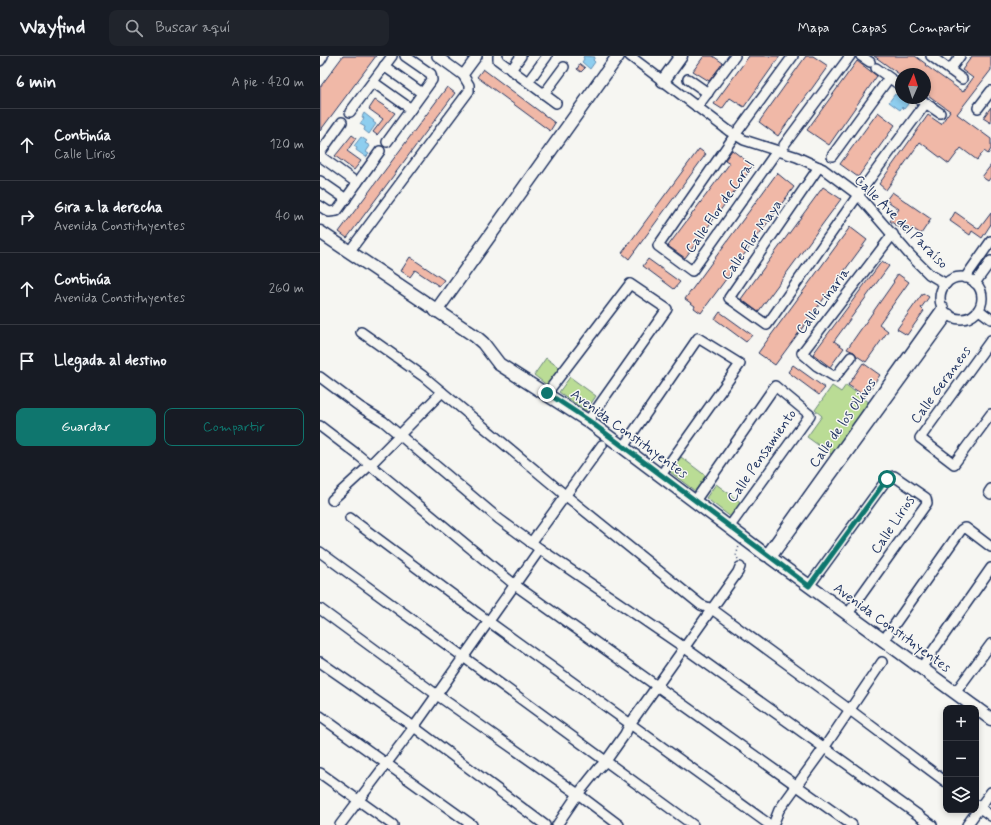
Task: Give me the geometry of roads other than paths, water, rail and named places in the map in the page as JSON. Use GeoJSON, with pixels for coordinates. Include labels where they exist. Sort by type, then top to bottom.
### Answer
{"type":"FeatureCollection","features":[{"type":"Feature","properties":{"kind":"main road"},"geometry":{"type":"LineString","coordinates":[[436,311],[618,56]]}},
{"type":"Feature","properties":{"kind":"main road"},"geometry":{"type":"LineString","coordinates":[[663,81],[681,56]]}},
{"type":"Feature","properties":{"kind":"main road","name":"Avenida Constituyentes"},"geometry":{"type":"LineString","coordinates":[[320,232],[475,336],[483,343],[499,364],[530,385],[547,393],[588,420],[847,615],[972,705]]}},
{"type":"Feature","properties":{"kind":"main road","name":"Avenida Constituyentes"},"geometry":{"type":"LineString","coordinates":[[979,710],[991,719]]}},
{"type":"Feature","properties":{"kind":"street"},"geometry":{"type":"LineString","coordinates":[[320,61],[323,56]]}},
{"type":"Feature","properties":{"kind":"street"},"geometry":{"type":"LineString","coordinates":[[350,112],[392,56]]}},
{"type":"Feature","properties":{"kind":"street"},"geometry":{"type":"LineString","coordinates":[[387,142],[432,80],[431,74],[415,59],[405,56]]}},
{"type":"Feature","properties":{"kind":"street"},"geometry":{"type":"LineString","coordinates":[[349,252],[469,91],[469,85],[462,75],[437,56]]}},
{"type":"Feature","properties":{"kind":"street"},"geometry":{"type":"LineString","coordinates":[[462,75],[477,56]]}},
{"type":"Feature","properties":{"kind":"street"},"geometry":{"type":"LineString","coordinates":[[498,56],[498,60],[556,103]]}},
{"type":"Feature","properties":{"kind":"street"},"geometry":{"type":"LineString","coordinates":[[511,70],[521,56]]}},
{"type":"Feature","properties":{"kind":"street"},"geometry":{"type":"LineString","coordinates":[[528,82],[547,56]]}},
{"type":"Feature","properties":{"kind":"street","name":"Calle Ave del Paraíso"},"geometry":{"type":"LineString","coordinates":[[630,56],[732,133],[744,140],[780,148],[819,168],[858,195],[909,254],[930,274],[946,284]]}},
{"type":"Feature","properties":{"kind":"street"},"geometry":{"type":"LineString","coordinates":[[697,107],[734,56]]}},
{"type":"Feature","properties":{"kind":"street"},"geometry":{"type":"LineString","coordinates":[[732,133],[793,56]]}},
{"type":"Feature","properties":{"kind":"street"},"geometry":{"type":"LineString","coordinates":[[780,148],[850,56]]}},
{"type":"Feature","properties":{"kind":"street"},"geometry":{"type":"LineString","coordinates":[[861,56],[895,82]]}},
{"type":"Feature","properties":{"kind":"street"},"geometry":{"type":"LineString","coordinates":[[931,56],[962,79]]}},
{"type":"Feature","properties":{"kind":"street"},"geometry":{"type":"LineString","coordinates":[[950,70],[960,56]]}},
{"type":"Feature","properties":{"kind":"street"},"geometry":{"type":"LineString","coordinates":[[384,66],[422,93]]}},
{"type":"Feature","properties":{"kind":"street"},"geometry":{"type":"LineString","coordinates":[[544,94],[564,67]]}},
{"type":"Feature","properties":{"kind":"street"},"geometry":{"type":"LineString","coordinates":[[832,156],[889,78]]}},
{"type":"Feature","properties":{"kind":"street"},"geometry":{"type":"LineString","coordinates":[[688,79],[708,93]]}},
{"type":"Feature","properties":{"kind":"street"},"geometry":{"type":"LineString","coordinates":[[373,82],[411,108]]}},
{"type":"Feature","properties":{"kind":"street"},"geometry":{"type":"LineString","coordinates":[[978,108],[990,95]]}},
{"type":"Feature","properties":{"kind":"street"},"geometry":{"type":"LineString","coordinates":[[858,195],[920,104]]}},
{"type":"Feature","properties":{"kind":"street"},"geometry":{"type":"LineString","coordinates":[[926,104],[940,113]]}},
{"type":"Feature","properties":{"kind":"street"},"geometry":{"type":"LineString","coordinates":[[342,122],[320,155],[357,183]]}},
{"type":"Feature","properties":{"kind":"street","name":"Calle Flor de Coral"},"geometry":{"type":"LineString","coordinates":[[732,133],[658,246],[692,271],[780,148]]}},
{"type":"Feature","properties":{"kind":"street"},"geometry":{"type":"LineString","coordinates":[[320,206],[329,212],[337,211],[380,151]]}},
{"type":"Feature","properties":{"kind":"street","name":"Calle Flor Maya"},"geometry":{"type":"LineString","coordinates":[[819,168],[729,298],[767,325],[858,195]]}},
{"type":"Feature","properties":{"kind":"street"},"geometry":{"type":"LineString","coordinates":[[320,181],[346,199]]}},
{"type":"Feature","properties":{"kind":"street","name":"Calle Linaria"},"geometry":{"type":"LineString","coordinates":[[851,357],[835,377],[817,366],[802,352],[893,234]]}},
{"type":"Feature","properties":{"kind":"street"},"geometry":{"type":"LineString","coordinates":[[965,278],[991,241]]}},
{"type":"Feature","properties":{"kind":"street"},"geometry":{"type":"LineString","coordinates":[[975,283],[991,261]]}},
{"type":"Feature","properties":{"kind":"street"},"geometry":{"type":"LineString","coordinates":[[965,278],[975,283],[979,287],[982,296],[982,303],[979,310],[970,317],[957,319],[945,312],[941,298],[942,291],[946,284],[952,280],[965,278]]}},
{"type":"Feature","properties":{"kind":"street"},"geometry":{"type":"LineString","coordinates":[[547,393],[630,284],[667,309],[588,420]]}},
{"type":"Feature","properties":{"kind":"street","name":"Calle de los Olivos"},"geometry":{"type":"LineString","coordinates":[[769,557],[943,307]]}},
{"type":"Feature","properties":{"kind":"street"},"geometry":{"type":"LineString","coordinates":[[979,310],[991,319]]}},
{"type":"Feature","properties":{"kind":"street","name":"Calle de los Olivos"},"geometry":{"type":"LineString","coordinates":[[769,557],[949,314]]}},
{"type":"Feature","properties":{"kind":"street"},"geometry":{"type":"LineString","coordinates":[[360,332],[423,376],[565,495],[701,605],[712,609],[943,780]]}},
{"type":"Feature","properties":{"kind":"street"},"geometry":{"type":"LineString","coordinates":[[623,447],[698,338],[740,364],[661,475]]}},
{"type":"Feature","properties":{"kind":"street","name":"Calle Geraneos"},"geometry":{"type":"LineString","coordinates":[[991,340],[920,438],[954,464],[991,414]]}},
{"type":"Feature","properties":{"kind":"street"},"geometry":{"type":"LineString","coordinates":[[320,377],[400,435],[499,519],[531,543],[685,648],[932,825]]}},
{"type":"Feature","properties":{"kind":"street","name":"Calle Pensamiento"},"geometry":{"type":"LineString","coordinates":[[695,501],[775,386],[810,415],[730,526]]}},
{"type":"Feature","properties":{"kind":"street"},"geometry":{"type":"LineString","coordinates":[[332,500],[370,465],[442,392]]}},
{"type":"Feature","properties":{"kind":"street"},"geometry":{"type":"LineString","coordinates":[[320,426],[515,584],[852,825]]}},
{"type":"Feature","properties":{"kind":"street"},"geometry":{"type":"LineString","coordinates":[[531,543],[602,445]]}},
{"type":"Feature","properties":{"kind":"street","name":"Calle Lirios"},"geometry":{"type":"LineString","coordinates":[[809,586],[887,479],[894,476],[926,498],[927,503],[847,615]]}},
{"type":"Feature","properties":{"kind":"street"},"geometry":{"type":"LineString","coordinates":[[991,489],[988,492],[991,494]]}},
{"type":"Feature","properties":{"kind":"street"},"geometry":{"type":"LineString","coordinates":[[350,518],[488,621],[770,825]]}},
{"type":"Feature","properties":{"kind":"street"},"geometry":{"type":"LineString","coordinates":[[883,641],[961,530],[966,528],[991,547]]}},
{"type":"Feature","properties":{"kind":"street"},"geometry":{"type":"LineString","coordinates":[[340,825],[414,727],[540,549]]}},
{"type":"Feature","properties":{"kind":"street"},"geometry":{"type":"LineString","coordinates":[[320,552],[693,825]]}},
{"type":"Feature","properties":{"kind":"street"},"geometry":{"type":"LineString","coordinates":[[557,825],[578,794],[606,761],[625,734],[630,724],[685,648],[740,567]]}},
{"type":"Feature","properties":{"kind":"street"},"geometry":{"type":"LineString","coordinates":[[921,668],[991,568]]}},
{"type":"Feature","properties":{"kind":"street"},"geometry":{"type":"LineString","coordinates":[[320,609],[437,695],[620,825]]}},
{"type":"Feature","properties":{"kind":"street"},"geometry":{"type":"LineString","coordinates":[[955,693],[991,644]]}},
{"type":"Feature","properties":{"kind":"street"},"geometry":{"type":"LineString","coordinates":[[320,662],[414,727],[546,825]]}},
{"type":"Feature","properties":{"kind":"street"},"geometry":{"type":"LineString","coordinates":[[773,825],[779,810],[824,748],[882,662]]}},
{"type":"Feature","properties":{"kind":"street"},"geometry":{"type":"LineString","coordinates":[[320,716],[472,825]]}},
{"type":"Feature","properties":{"kind":"street"},"geometry":{"type":"LineString","coordinates":[[320,773],[393,825]]}},
{"type":"Feature","properties":{"kind":"street"},"geometry":{"type":"LineString","coordinates":[[979,806],[991,792]]}},
{"type":"Feature","properties":{"kind":"street"},"geometry":{"type":"LineString","coordinates":[[979,808],[991,816]]}},
{"type":"Feature","properties":{"kind":"street"},"geometry":{"type":"LineString","coordinates":[[968,825],[975,813]]}},
{"type":"Feature","properties":{"kind":"water"},"geometry":{"type":"Polygon","coordinates":[[[584,56],[595,57],[593,60],[595,62],[590,69],[582,62],[584,56]]]}},
{"type":"Feature","properties":{"kind":"water"},"geometry":{"type":"Polygon","coordinates":[[[895,94],[895,104],[908,104],[904,109],[902,107],[900,110],[889,102],[895,94]]]}},
{"type":"Feature","properties":{"kind":"water"},"geometry":{"type":"Polygon","coordinates":[[[364,113],[376,124],[369,134],[364,130],[365,127],[360,124],[364,118],[362,117],[364,113]]]}},
{"type":"Feature","properties":{"kind":"water"},"geometry":{"type":"Polygon","coordinates":[[[361,137],[367,141],[365,143],[370,146],[366,152],[369,154],[366,157],[356,150],[357,148],[354,146],[361,137]]]}}]}
